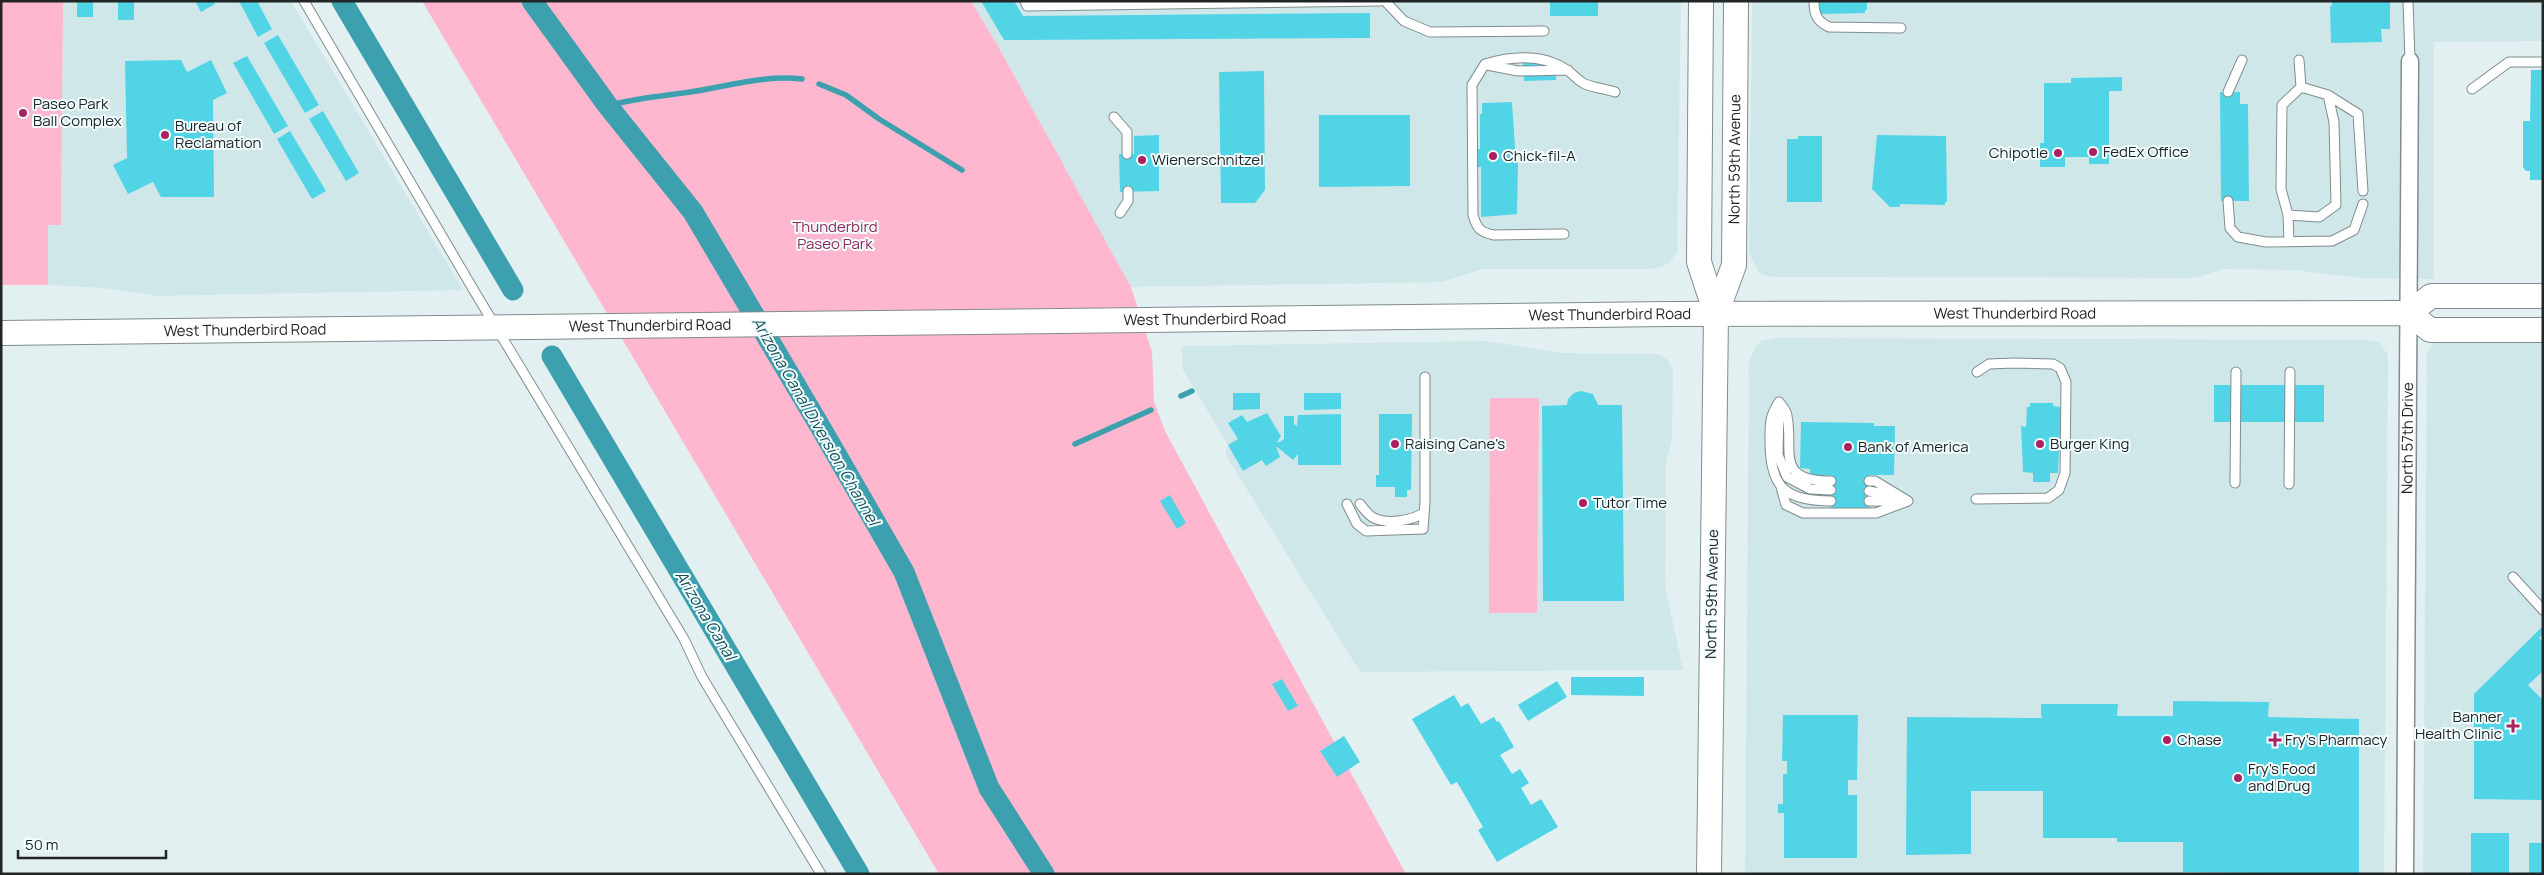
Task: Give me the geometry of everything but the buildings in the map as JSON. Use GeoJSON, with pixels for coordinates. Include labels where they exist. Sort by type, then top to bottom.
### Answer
{"type":"FeatureCollection","features":[{"type":"Feature","properties":{"kind":"main road","name":"North 59th Avenue"},"geometry":{"type":"LineString","coordinates":[[1701,1],[1699,262],[1716,314],[1709,874]]}},
{"type":"Feature","properties":{"kind":"main road"},"geometry":{"type":"LineString","coordinates":[[1714,1],[1714,38],[1722,52],[1736,57]]}},
{"type":"Feature","properties":{"kind":"main road","name":"North 59th Avenue"},"geometry":{"type":"LineString","coordinates":[[1716,314],[1734,265],[1736,1]]}},
{"type":"Feature","properties":{"kind":"main road"},"geometry":{"type":"LineString","coordinates":[[2543,296],[2431,296],[2409,314],[2430,330],[2543,330]]}},
{"type":"Feature","properties":{"kind":"main road","name":"West Thunderbird Road"},"geometry":{"type":"LineString","coordinates":[[1,333],[1716,314],[2409,314]]}},
{"type":"Feature","properties":{"kind":"street","name":"North 57th Drive"},"geometry":{"type":"LineString","coordinates":[[2405,874],[2410,60]]}},
{"type":"Feature","properties":{"kind":"lane"},"geometry":{"type":"LineString","coordinates":[[304,1],[502,327],[684,640],[702,677],[821,874]]}},
{"type":"Feature","properties":{"kind":"lane"},"geometry":{"type":"LineString","coordinates":[[1024,1],[1028,6],[1380,1]]}},
{"type":"Feature","properties":{"kind":"lane"},"geometry":{"type":"LineString","coordinates":[[1386,1],[1404,20],[1430,32],[1544,31]]}},
{"type":"Feature","properties":{"kind":"lane"},"geometry":{"type":"LineString","coordinates":[[1814,1],[1814,14],[1820,22],[1829,27],[1901,28]]}},
{"type":"Feature","properties":{"kind":"lane","name":"North 57th Drive"},"geometry":{"type":"LineString","coordinates":[[2408,1],[2410,60]]}},
{"type":"Feature","properties":{"kind":"lane"},"geometry":{"type":"LineString","coordinates":[[1564,234],[1494,235],[1484,233],[1476,227],[1474,215],[1472,86],[1485,64],[1504,59],[1531,58],[1552,62],[1568,70],[1585,84],[1615,92]]}},
{"type":"Feature","properties":{"kind":"lane"},"geometry":{"type":"LineString","coordinates":[[2228,92],[2242,60]]}},
{"type":"Feature","properties":{"kind":"lane"},"geometry":{"type":"LineString","coordinates":[[2299,60],[2301,88]]}},
{"type":"Feature","properties":{"kind":"lane"},"geometry":{"type":"LineString","coordinates":[[2472,89],[2509,62],[2543,62]]}},
{"type":"Feature","properties":{"kind":"lane"},"geometry":{"type":"LineString","coordinates":[[1485,64],[1518,71],[1568,70]]}},
{"type":"Feature","properties":{"kind":"lane"},"geometry":{"type":"LineString","coordinates":[[2301,88],[2328,95],[2358,114],[2363,191]]}},
{"type":"Feature","properties":{"kind":"lane"},"geometry":{"type":"LineString","coordinates":[[2289,241],[2288,215],[2281,189],[2282,105],[2301,88]]}},
{"type":"Feature","properties":{"kind":"lane"},"geometry":{"type":"LineString","coordinates":[[2288,215],[2319,217],[2336,205],[2334,122],[2328,95]]}},
{"type":"Feature","properties":{"kind":"lane"},"geometry":{"type":"LineString","coordinates":[[1114,117],[1127,132],[1127,154]]}},
{"type":"Feature","properties":{"kind":"lane"},"geometry":{"type":"LineString","coordinates":[[1120,213],[1128,201],[1128,191]]}},
{"type":"Feature","properties":{"kind":"lane"},"geometry":{"type":"LineString","coordinates":[[2228,201],[2230,228],[2238,237],[2266,242],[2332,241],[2354,230],[2363,204]]}},
{"type":"Feature","properties":{"kind":"lane"},"geometry":{"type":"LineString","coordinates":[[1976,499],[2048,498],[2055,495],[2063,485],[2066,472],[2066,382],[2060,368],[2053,364],[1989,364],[1977,372]]}},
{"type":"Feature","properties":{"kind":"lane"},"geometry":{"type":"LineString","coordinates":[[2235,483],[2236,372]]}},
{"type":"Feature","properties":{"kind":"lane"},"geometry":{"type":"LineString","coordinates":[[2289,484],[2290,372]]}},
{"type":"Feature","properties":{"kind":"lane"},"geometry":{"type":"LineString","coordinates":[[1348,504],[1357,524],[1366,531],[1417,531],[1423,529],[1425,377]]}},
{"type":"Feature","properties":{"kind":"lane"},"geometry":{"type":"LineString","coordinates":[[1831,485],[1806,478],[1795,471],[1788,452],[1788,414],[1779,402],[1770,416],[1770,452],[1772,471],[1781,487],[1786,505],[1803,513],[1876,513],[1908,501]]}},
{"type":"Feature","properties":{"kind":"lane"},"geometry":{"type":"LineString","coordinates":[[1869,486],[1876,491],[1908,501]]}},
{"type":"Feature","properties":{"kind":"lane"},"geometry":{"type":"LineString","coordinates":[[1781,487],[1792,495],[1808,501],[1830,501]]}},
{"type":"Feature","properties":{"kind":"lane"},"geometry":{"type":"LineString","coordinates":[[1869,501],[1908,501]]}},
{"type":"Feature","properties":{"kind":"lane"},"geometry":{"type":"LineString","coordinates":[[1360,504],[1374,518],[1386,520],[1414,519],[1424,512]]}},
{"type":"Feature","properties":{"kind":"lane"},"geometry":{"type":"LineString","coordinates":[[2513,577],[2543,610]]}},
{"type":"Feature","properties":{"kind":"shaded area"},"geometry":{"type":"Polygon","coordinates":[[[63,1],[291,1],[463,290],[156,296],[104,288],[48,285],[48,225],[61,224],[63,1]]]}},
{"type":"Feature","properties":{"kind":"shaded area"},"geometry":{"type":"Polygon","coordinates":[[[971,1],[1681,1],[1677,253],[1668,264],[1653,269],[1483,269],[1442,282],[1131,287],[971,1]]]}},
{"type":"Feature","properties":{"kind":"shaded area"},"geometry":{"type":"Polygon","coordinates":[[[1752,1],[2543,1],[2543,41],[2434,42],[2434,279],[2361,278],[2294,270],[2223,269],[2195,278],[1773,277],[1763,275],[1758,271],[1749,252],[1752,1]]]}},
{"type":"Feature","properties":{"kind":"shaded area"},"geometry":{"type":"Polygon","coordinates":[[[1776,338],[2366,340],[2379,342],[2388,355],[2384,874],[1745,874],[1749,362],[1756,346],[1761,341],[1776,338]]]}},
{"type":"Feature","properties":{"kind":"shaded area"},"geometry":{"type":"Polygon","coordinates":[[[2438,340],[2543,340],[2543,874],[2423,874],[2427,353],[2432,344],[2438,340]]]}},
{"type":"Feature","properties":{"kind":"shaded area"},"geometry":{"type":"Polygon","coordinates":[[[1486,341],[1562,353],[1659,354],[1668,360],[1673,371],[1672,439],[1666,462],[1665,586],[1683,670],[1360,672],[1225,454],[1228,445],[1182,368],[1182,346],[1486,341]]]}},
{"type":"Feature","properties":{"kind":"green space"},"geometry":{"type":"Polygon","coordinates":[[[1,1],[63,1],[61,225],[48,225],[48,285],[1,285],[1,1]]]}},
{"type":"Feature","properties":{"kind":"green space","name":"Thunderbird Paseo Park"},"geometry":{"type":"Polygon","coordinates":[[[422,1],[971,1],[1131,287],[1152,352],[1154,402],[1166,433],[1406,874],[939,874],[422,1]]]}},
{"type":"Feature","properties":{"kind":"green space"},"geometry":{"type":"Polygon","coordinates":[[[1490,398],[1539,398],[1537,613],[1489,613],[1490,398]]]}},
{"type":"Feature","properties":{"kind":"waterway"},"geometry":{"type":"LineString","coordinates":[[342,1],[513,290]]}},
{"type":"Feature","properties":{"kind":"waterway","name":"Arizona Canal Diversion Channel"},"geometry":{"type":"LineString","coordinates":[[532,1],[608,106],[693,212],[821,428],[904,572],[989,788],[1044,874]]}},
{"type":"Feature","properties":{"kind":"waterway"},"geometry":{"type":"LineString","coordinates":[[608,106],[636,99],[698,91],[758,80],[773,78],[802,79]]}},
{"type":"Feature","properties":{"kind":"waterway"},"geometry":{"type":"LineString","coordinates":[[819,84],[846,95],[879,119],[962,170]]}},
{"type":"Feature","properties":{"kind":"waterway","name":"Arizona Canal"},"geometry":{"type":"LineString","coordinates":[[552,356],[859,874]]}},
{"type":"Feature","properties":{"kind":"waterway"},"geometry":{"type":"LineString","coordinates":[[1181,396],[1192,391]]}},
{"type":"Feature","properties":{"kind":"waterway"},"geometry":{"type":"LineString","coordinates":[[1075,444],[1151,410]]}},
{"type":"Feature","properties":{"kind":"place","name":"Paseo Park Ball Complex"},"geometry":{"type":"Point","coordinates":[23,113]}},
{"type":"Feature","properties":{"kind":"place","name":"Bureau of Reclamation"},"geometry":{"type":"Point","coordinates":[165,135]}},
{"type":"Feature","properties":{"kind":"place","name":"FedEx Office"},"geometry":{"type":"Point","coordinates":[2093,152]}},
{"type":"Feature","properties":{"kind":"place","name":"Chipotle"},"geometry":{"type":"Point","coordinates":[2058,153]}},
{"type":"Feature","properties":{"kind":"place","name":"Chick-fil-A"},"geometry":{"type":"Point","coordinates":[1493,156]}},
{"type":"Feature","properties":{"kind":"place","name":"Wienerschnitzel"},"geometry":{"type":"Point","coordinates":[1142,160]}},
{"type":"Feature","properties":{"kind":"place","name":"Raising Cane's"},"geometry":{"type":"Point","coordinates":[1395,444]}},
{"type":"Feature","properties":{"kind":"place","name":"Burger King"},"geometry":{"type":"Point","coordinates":[2040,444]}},
{"type":"Feature","properties":{"kind":"place","name":"Bank of America"},"geometry":{"type":"Point","coordinates":[1848,447]}},
{"type":"Feature","properties":{"kind":"place","name":"Tutor Time"},"geometry":{"type":"Point","coordinates":[1583,503]}},
{"type":"Feature","properties":{"kind":"place","name":"Banner Health Clinic"},"geometry":{"type":"Point","coordinates":[2513,726]}},
{"type":"Feature","properties":{"kind":"place","name":"Chase"},"geometry":{"type":"Point","coordinates":[2167,740]}},
{"type":"Feature","properties":{"kind":"place","name":"Fry's Pharmacy"},"geometry":{"type":"Point","coordinates":[2275,740]}},
{"type":"Feature","properties":{"kind":"place","name":"Fry's Food and Drug"},"geometry":{"type":"Point","coordinates":[2238,778]}}]}
